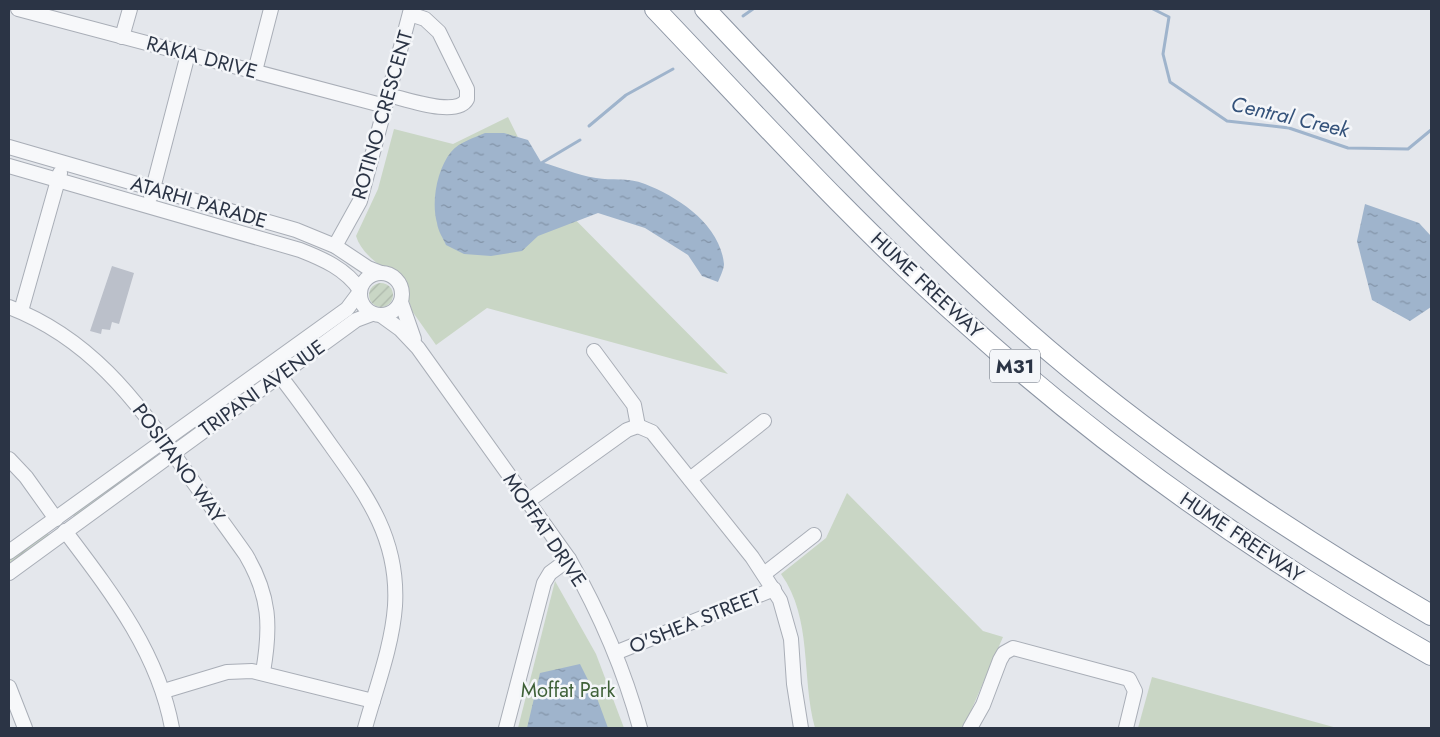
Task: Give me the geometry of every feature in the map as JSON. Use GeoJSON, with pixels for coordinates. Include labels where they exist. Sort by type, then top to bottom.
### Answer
{"type":"FeatureCollection","features":[{"type":"Feature","properties":{"kind":"highway","name":"HUME FREEWAY"},"geometry":{"type":"LineString","coordinates":[[655,9],[900,262],[1035,384],[1150,475],[1228,530],[1326,594],[1431,654]]}},
{"type":"Feature","properties":{"kind":"highway","name":"HUME FREEWAY"},"geometry":{"type":"LineString","coordinates":[[705,9],[876,190],[1027,332],[1102,394],[1190,460],[1306,539],[1431,615]]}},
{"type":"Feature","properties":{"kind":"street","name":"RAKIA DRIVE"},"geometry":{"type":"LineString","coordinates":[[18,9],[254,71],[387,100],[444,108],[458,108],[467,99],[467,89],[439,32],[425,19],[411,12]]}},
{"type":"Feature","properties":{"kind":"street"},"geometry":{"type":"LineString","coordinates":[[122,37],[130,9]]}},
{"type":"Feature","properties":{"kind":"street"},"geometry":{"type":"LineString","coordinates":[[254,71],[271,9]]}},
{"type":"Feature","properties":{"kind":"street","name":"ROTINO CRESCENT"},"geometry":{"type":"LineString","coordinates":[[335,246],[360,201],[411,12]]}},
{"type":"Feature","properties":{"kind":"street"},"geometry":{"type":"LineString","coordinates":[[148,205],[188,54]]}},
{"type":"Feature","properties":{"kind":"street","name":"ATARHI PARADE"},"geometry":{"type":"LineString","coordinates":[[9,147],[296,230],[335,246],[368,268],[381,273]]}},
{"type":"Feature","properties":{"kind":"street"},"geometry":{"type":"LineString","coordinates":[[15,309],[63,163]]}},
{"type":"Feature","properties":{"kind":"street","name":"ATARHI PARADE"},"geometry":{"type":"LineString","coordinates":[[9,166],[284,244],[314,255],[340,269],[353,280],[360,292]]}},
{"type":"Feature","properties":{"kind":"street"},"geometry":{"type":"LineString","coordinates":[[381,273],[394,277],[398,282],[402,295],[401,302],[393,312],[377,315],[362,306],[360,292],[368,277],[381,273]]}},
{"type":"Feature","properties":{"kind":"street","name":"TRIPANI AVENUE"},"geometry":{"type":"LineString","coordinates":[[9,552],[347,309],[360,292]]}},
{"type":"Feature","properties":{"kind":"street","name":"MOFFAT DRIVE"},"geometry":{"type":"LineString","coordinates":[[401,302],[418,348]]}},
{"type":"Feature","properties":{"kind":"street","name":"POSITANO WAY"},"geometry":{"type":"LineString","coordinates":[[15,309],[72,340],[110,373],[173,453],[246,555],[259,579],[268,621],[263,672]]}},
{"type":"Feature","properties":{"kind":"street","name":"TRIPANI AVENUE"},"geometry":{"type":"LineString","coordinates":[[9,573],[356,320],[377,315]]}},
{"type":"Feature","properties":{"kind":"street","name":"MOFFAT DRIVE"},"geometry":{"type":"LineString","coordinates":[[377,315],[395,324],[418,348],[569,559],[585,588],[615,653],[640,728]]}},
{"type":"Feature","properties":{"kind":"street"},"geometry":{"type":"LineString","coordinates":[[594,351],[634,405],[638,426]]}},
{"type":"Feature","properties":{"kind":"street"},"geometry":{"type":"LineString","coordinates":[[280,376],[363,490],[380,520],[390,547],[394,568],[395,606],[387,649],[365,728]]}},
{"type":"Feature","properties":{"kind":"street"},"geometry":{"type":"LineString","coordinates":[[690,479],[764,421]]}},
{"type":"Feature","properties":{"kind":"street"},"geometry":{"type":"LineString","coordinates":[[528,501],[628,430],[638,426],[652,432],[774,589],[788,623],[794,684],[801,728]]}},
{"type":"Feature","properties":{"kind":"street"},"geometry":{"type":"LineString","coordinates":[[9,460],[26,477],[56,519]]}},
{"type":"Feature","properties":{"kind":"street"},"geometry":{"type":"LineString","coordinates":[[66,531],[142,640],[164,690],[172,728]]}},
{"type":"Feature","properties":{"kind":"street"},"geometry":{"type":"LineString","coordinates":[[764,574],[814,535]]}},
{"type":"Feature","properties":{"kind":"street"},"geometry":{"type":"LineString","coordinates":[[506,728],[544,583],[550,573],[569,559]]}},
{"type":"Feature","properties":{"kind":"street","name":"O'SHEA STREET"},"geometry":{"type":"LineString","coordinates":[[615,653],[774,589]]}},
{"type":"Feature","properties":{"kind":"street"},"geometry":{"type":"LineString","coordinates":[[970,728],[983,705],[1000,660],[1004,653],[1013,648],[1129,679],[1135,691],[1126,728]]}},
{"type":"Feature","properties":{"kind":"street"},"geometry":{"type":"LineString","coordinates":[[164,690],[227,672],[263,672],[373,700]]}},
{"type":"Feature","properties":{"kind":"street"},"geometry":{"type":"LineString","coordinates":[[9,687],[25,728]]}},
{"type":"Feature","properties":{"kind":"green space"},"geometry":{"type":"Polygon","coordinates":[[[508,117],[542,186],[728,374],[487,308],[436,345],[412,311],[403,280],[369,256],[363,250],[356,236],[378,189],[394,129],[453,144],[508,117]]]}},
{"type":"Feature","properties":{"kind":"green space"},"geometry":{"type":"Polygon","coordinates":[[[381,283],[390,286],[393,295],[390,304],[381,307],[372,304],[369,295],[372,286],[381,283]]]}},
{"type":"Feature","properties":{"kind":"green space"},"geometry":{"type":"Polygon","coordinates":[[[259,379],[262,382],[182,440],[180,437],[259,379]]]}},
{"type":"Feature","properties":{"kind":"green space"},"geometry":{"type":"Polygon","coordinates":[[[154,454],[156,457],[75,518],[72,513],[154,454]]]}},
{"type":"Feature","properties":{"kind":"green space"},"geometry":{"type":"Polygon","coordinates":[[[847,493],[983,631],[1003,637],[967,720],[961,728],[815,728],[798,610],[791,591],[781,574],[826,538],[847,493]]]}},
{"type":"Feature","properties":{"kind":"green space"},"geometry":{"type":"Polygon","coordinates":[[[47,532],[49,535],[9,568],[9,557],[47,532]]]}},
{"type":"Feature","properties":{"kind":"green space","name":"Moffat Park"},"geometry":{"type":"Polygon","coordinates":[[[555,581],[596,654],[624,728],[518,728],[555,581]]]}},
{"type":"Feature","properties":{"kind":"green space"},"geometry":{"type":"Polygon","coordinates":[[[1152,677],[1337,728],[1138,728],[1152,677]]]}},
{"type":"Feature","properties":{"kind":"water"},"geometry":{"type":"Polygon","coordinates":[[[485,133],[504,133],[528,140],[541,162],[589,177],[638,182],[671,196],[695,214],[715,236],[724,264],[718,282],[702,276],[688,255],[645,228],[598,213],[538,236],[522,251],[491,256],[464,254],[446,245],[438,229],[435,215],[435,196],[442,167],[454,149],[485,133]]]}},
{"type":"Feature","properties":{"kind":"water"},"geometry":{"type":"Polygon","coordinates":[[[1365,204],[1419,223],[1431,236],[1431,307],[1410,321],[1372,300],[1357,241],[1365,204]]]}},
{"type":"Feature","properties":{"kind":"water"},"geometry":{"type":"Polygon","coordinates":[[[580,664],[597,698],[608,728],[527,728],[540,673],[580,664]]]}},
{"type":"Feature","properties":{"kind":"building"},"geometry":{"type":"Polygon","coordinates":[[[112,266],[134,273],[119,324],[112,322],[110,330],[102,329],[101,334],[90,331],[112,266]]]}},
{"type":"Feature","properties":{"kind":"waterway","name":"Central Creek"},"geometry":{"type":"LineString","coordinates":[[743,16],[753,9]]}},
{"type":"Feature","properties":{"kind":"waterway","name":"Central Creek"},"geometry":{"type":"LineString","coordinates":[[1153,9],[1169,17],[1163,54],[1170,82],[1227,121],[1289,128],[1348,148],[1408,149],[1431,130]]}},
{"type":"Feature","properties":{"kind":"waterway","name":"Central Creek"},"geometry":{"type":"LineString","coordinates":[[589,126],[626,95],[673,69]]}},
{"type":"Feature","properties":{"kind":"waterway","name":"Central Creek"},"geometry":{"type":"LineString","coordinates":[[538,165],[580,140]]}}]}
